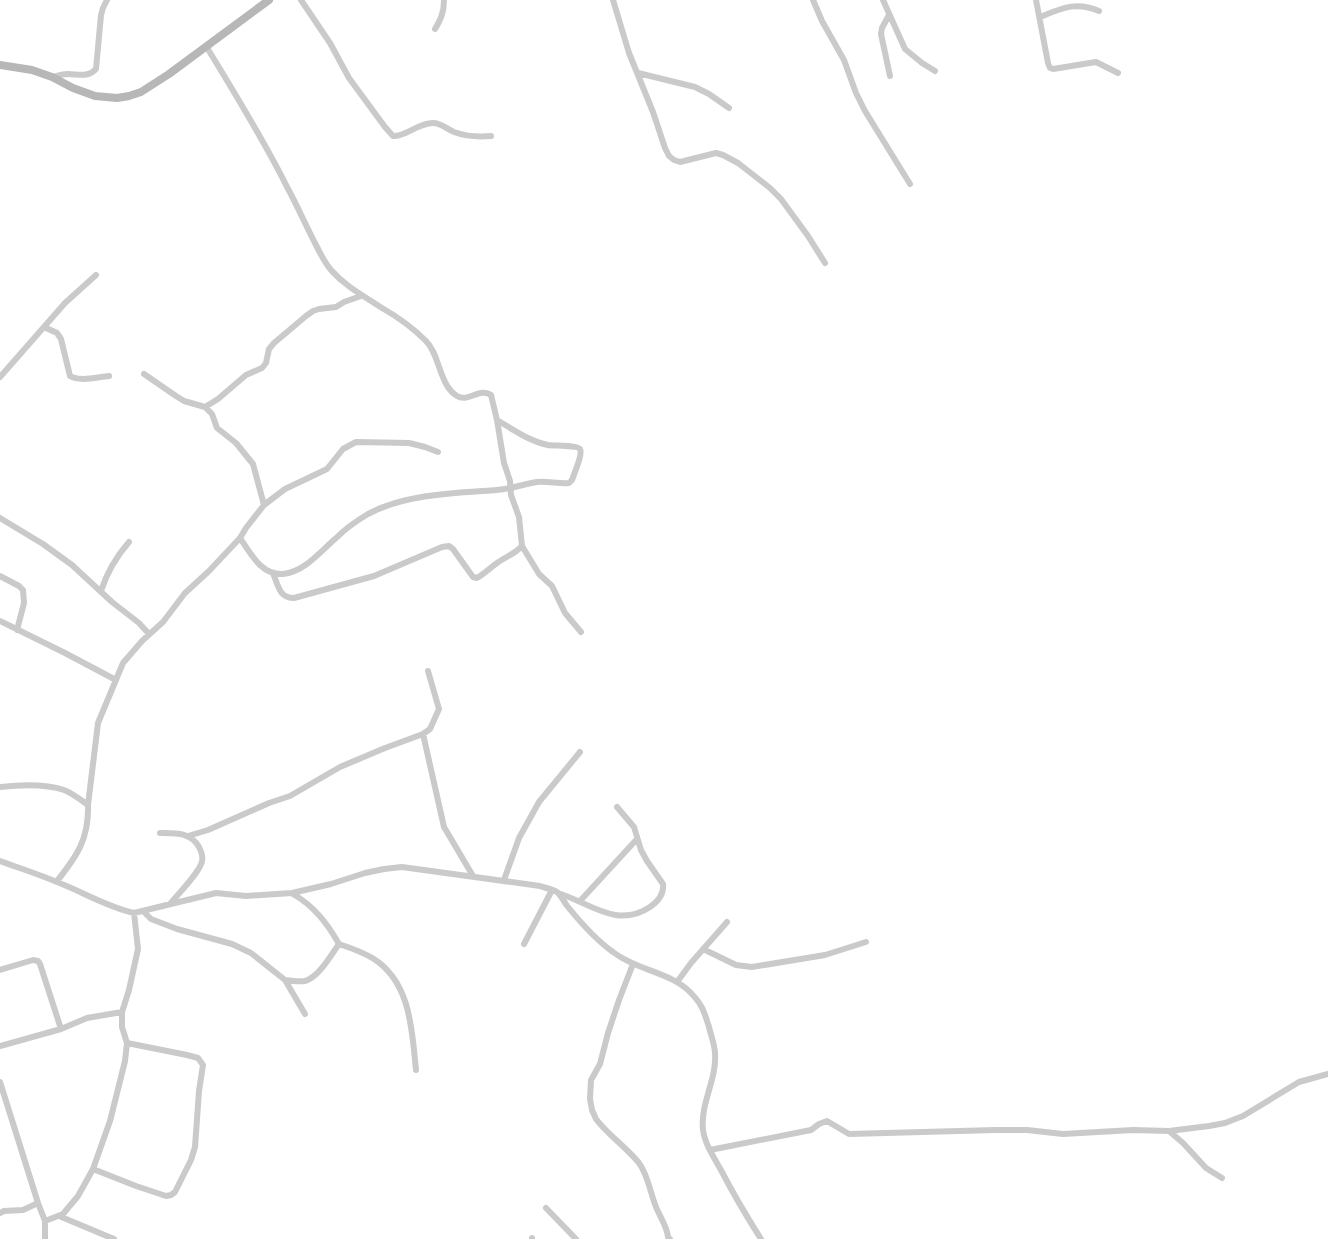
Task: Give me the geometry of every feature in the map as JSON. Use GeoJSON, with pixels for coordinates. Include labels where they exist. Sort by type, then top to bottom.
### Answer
{"type":"FeatureCollection","features":[{"type":"Feature","properties":{"kind":"main road"},"geometry":{"type":"LineString","coordinates":[[0,65],[52,77],[95,96],[117,98],[129,96],[153,84],[269,0]]}},
{"type":"Feature","properties":{"kind":"street"},"geometry":{"type":"LineString","coordinates":[[52,77],[85,75],[96,69],[101,15],[107,0]]}},
{"type":"Feature","properties":{"kind":"street"},"geometry":{"type":"LineString","coordinates":[[301,0],[326,36],[350,78],[393,136],[399,136],[429,123],[436,123],[468,137],[491,136]]}},
{"type":"Feature","properties":{"kind":"street"},"geometry":{"type":"LineString","coordinates":[[435,29],[441,19],[444,0]]}},
{"type":"Feature","properties":{"kind":"street"},"geometry":{"type":"LineString","coordinates":[[613,0],[629,53],[665,148],[674,160],[680,162],[716,153],[738,163],[781,199],[825,263]]}},
{"type":"Feature","properties":{"kind":"street"},"geometry":{"type":"LineString","coordinates":[[813,0],[844,60],[855,93],[910,184]]}},
{"type":"Feature","properties":{"kind":"street"},"geometry":{"type":"LineString","coordinates":[[883,0],[904,49],[935,71]]}},
{"type":"Feature","properties":{"kind":"street"},"geometry":{"type":"LineString","coordinates":[[1036,0],[1050,68],[1096,62],[1118,72]]}},
{"type":"Feature","properties":{"kind":"street"},"geometry":{"type":"LineString","coordinates":[[1040,17],[1072,6],[1088,6],[1099,11]]}},
{"type":"Feature","properties":{"kind":"street"},"geometry":{"type":"LineString","coordinates":[[889,15],[881,34],[890,76]]}},
{"type":"Feature","properties":{"kind":"street"},"geometry":{"type":"LineString","coordinates":[[206,46],[268,151],[324,260],[338,278],[361,296],[400,319],[424,339],[432,347],[446,384],[458,397],[462,398],[477,393],[491,395],[504,463],[510,481],[509,488],[519,516],[522,546],[539,574],[552,586],[565,613],[580,632]]}},
{"type":"Feature","properties":{"kind":"street"},"geometry":{"type":"LineString","coordinates":[[638,74],[695,87],[710,94],[729,108]]}},
{"type":"Feature","properties":{"kind":"street"},"geometry":{"type":"LineString","coordinates":[[0,377],[65,303],[96,275]]}},
{"type":"Feature","properties":{"kind":"street"},"geometry":{"type":"LineString","coordinates":[[206,407],[246,375],[262,368],[266,363],[269,349],[274,343],[306,316],[313,311],[336,307],[361,296]]}},
{"type":"Feature","properties":{"kind":"street"},"geometry":{"type":"LineString","coordinates":[[44,327],[57,333],[61,339],[72,378],[109,376]]}},
{"type":"Feature","properties":{"kind":"street"},"geometry":{"type":"LineString","coordinates":[[144,374],[184,401],[206,407],[215,418],[217,429],[236,443],[253,464],[264,505]]}},
{"type":"Feature","properties":{"kind":"street"},"geometry":{"type":"LineString","coordinates":[[240,538],[261,566],[273,573],[291,573],[310,561],[351,525],[390,505],[537,482],[569,483],[572,480],[581,451],[576,446],[554,446],[532,440],[497,420]]}},
{"type":"Feature","properties":{"kind":"street"},"geometry":{"type":"LineString","coordinates":[[57,881],[69,866],[86,835],[98,723],[123,663],[149,634],[158,628],[185,593],[240,538],[264,505],[285,489],[327,469],[343,449],[356,442],[410,443],[438,452]]}},
{"type":"Feature","properties":{"kind":"street"},"geometry":{"type":"LineString","coordinates":[[0,518],[72,565],[149,634]]}},
{"type":"Feature","properties":{"kind":"street"},"geometry":{"type":"LineString","coordinates":[[101,591],[112,563],[129,542]]}},
{"type":"Feature","properties":{"kind":"street"},"geometry":{"type":"LineString","coordinates":[[273,573],[281,594],[287,598],[294,598],[374,576],[449,546],[477,579],[522,546]]}},
{"type":"Feature","properties":{"kind":"street"},"geometry":{"type":"LineString","coordinates":[[0,576],[24,590],[24,603],[17,630]]}},
{"type":"Feature","properties":{"kind":"street"},"geometry":{"type":"LineString","coordinates":[[0,621],[116,680]]}},
{"type":"Feature","properties":{"kind":"street"},"geometry":{"type":"LineString","coordinates":[[188,836],[290,796],[340,767],[423,734],[430,729],[439,709],[428,670]]}},
{"type":"Feature","properties":{"kind":"street"},"geometry":{"type":"LineString","coordinates":[[423,734],[444,826],[473,876]]}},
{"type":"Feature","properties":{"kind":"street"},"geometry":{"type":"LineString","coordinates":[[504,880],[519,838],[539,802],[580,752]]}},
{"type":"Feature","properties":{"kind":"street"},"geometry":{"type":"LineString","coordinates":[[0,787],[48,787],[64,790],[88,805]]}},
{"type":"Feature","properties":{"kind":"street"},"geometry":{"type":"LineString","coordinates":[[0,861],[57,881],[94,899],[134,913],[216,893],[246,896],[292,893],[365,873],[402,867],[540,886],[611,915],[624,916],[641,912],[657,901],[662,894],[663,884],[647,861],[634,827],[617,807]]}},
{"type":"Feature","properties":{"kind":"street"},"geometry":{"type":"LineString","coordinates":[[160,833],[188,836],[201,850],[202,862],[198,871],[169,904]]}},
{"type":"Feature","properties":{"kind":"street"},"geometry":{"type":"LineString","coordinates":[[580,901],[637,839]]}},
{"type":"Feature","properties":{"kind":"street"},"geometry":{"type":"LineString","coordinates":[[524,944],[555,892]]}},
{"type":"Feature","properties":{"kind":"street"},"geometry":{"type":"LineString","coordinates":[[555,892],[601,943],[614,953],[633,964],[677,982],[702,1005],[716,1055],[703,1128],[710,1150],[744,1213],[761,1239]]}},
{"type":"Feature","properties":{"kind":"street"},"geometry":{"type":"LineString","coordinates":[[292,893],[307,902],[328,925],[339,944],[375,960],[399,986],[412,1025],[416,1070]]}},
{"type":"Feature","properties":{"kind":"street"},"geometry":{"type":"LineString","coordinates":[[143,911],[151,919],[177,930],[242,948],[251,953],[285,980],[305,1014]]}},
{"type":"Feature","properties":{"kind":"street"},"geometry":{"type":"LineString","coordinates":[[45,1221],[63,1214],[78,1196],[93,1169],[110,1121],[125,1061],[126,1043],[122,1028],[122,1012],[138,949],[134,913]]}},
{"type":"Feature","properties":{"kind":"street"},"geometry":{"type":"LineString","coordinates":[[677,982],[727,922]]}},
{"type":"Feature","properties":{"kind":"street"},"geometry":{"type":"LineString","coordinates":[[703,949],[736,965],[752,967],[825,955],[866,942]]}},
{"type":"Feature","properties":{"kind":"street"},"geometry":{"type":"LineString","coordinates":[[285,980],[302,982],[310,979],[322,968],[339,944]]}},
{"type":"Feature","properties":{"kind":"street"},"geometry":{"type":"LineString","coordinates":[[0,970],[33,960],[38,961],[61,1029]]}},
{"type":"Feature","properties":{"kind":"street"},"geometry":{"type":"LineString","coordinates":[[633,964],[611,1022],[600,1064],[591,1080],[590,1099],[596,1119],[639,1163],[645,1173],[649,1189],[668,1230],[668,1238]]}},
{"type":"Feature","properties":{"kind":"street"},"geometry":{"type":"LineString","coordinates":[[0,1046],[61,1029],[87,1018],[122,1012]]}},
{"type":"Feature","properties":{"kind":"street"},"geometry":{"type":"LineString","coordinates":[[93,1169],[166,1196],[175,1192],[192,1160],[203,1065],[198,1058],[126,1043]]}},
{"type":"Feature","properties":{"kind":"street"},"geometry":{"type":"LineString","coordinates":[[710,1150],[810,1130],[827,1121],[849,1134],[996,1130],[1051,1131],[1063,1134],[1133,1130],[1169,1131],[1209,1126],[1244,1116],[1299,1082],[1328,1074]]}},
{"type":"Feature","properties":{"kind":"street"},"geometry":{"type":"LineString","coordinates":[[0,1082],[45,1221],[45,1239]]}},
{"type":"Feature","properties":{"kind":"street"},"geometry":{"type":"LineString","coordinates":[[1169,1131],[1206,1168],[1222,1178]]}},
{"type":"Feature","properties":{"kind":"street"},"geometry":{"type":"LineString","coordinates":[[0,1213],[23,1210],[38,1203]]}},
{"type":"Feature","properties":{"kind":"street"},"geometry":{"type":"LineString","coordinates":[[546,1208],[576,1239]]}},
{"type":"Feature","properties":{"kind":"street"},"geometry":{"type":"LineString","coordinates":[[59,1216],[114,1239]]}}]}
